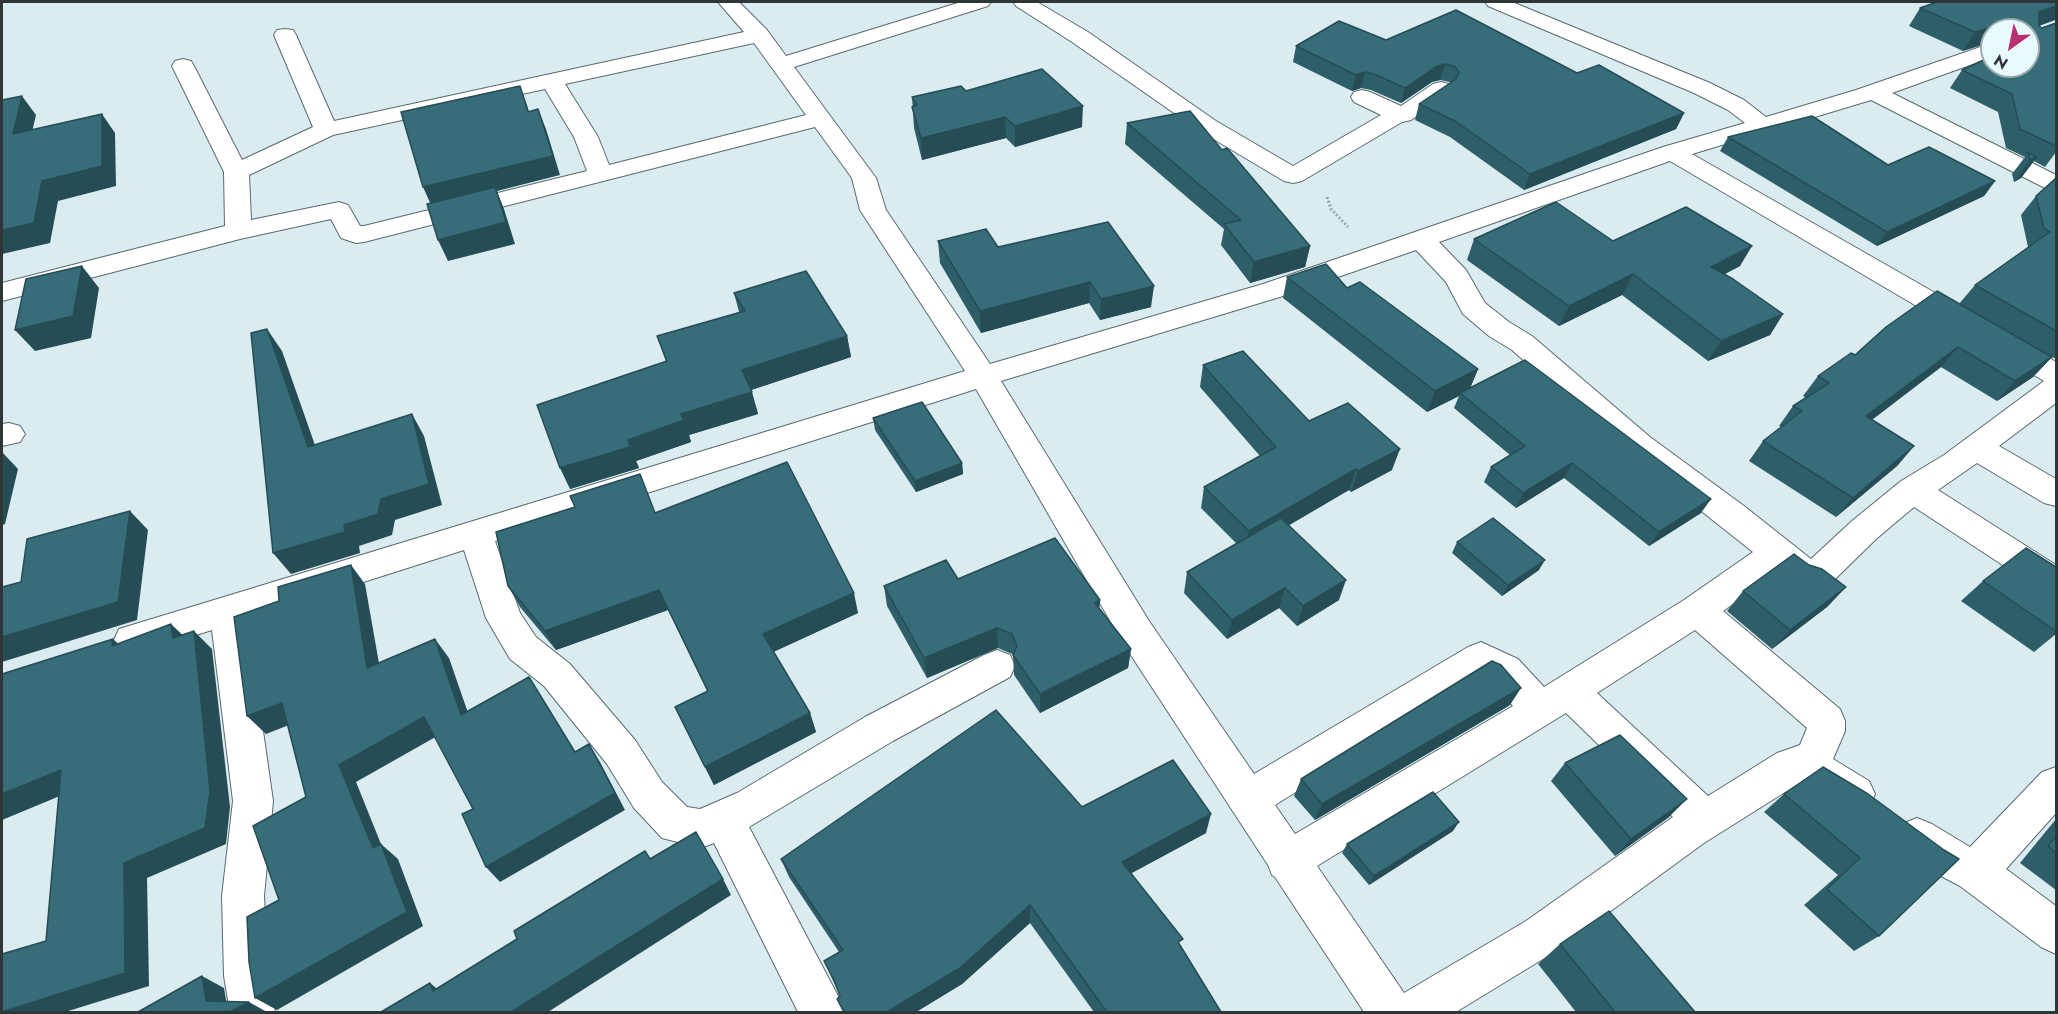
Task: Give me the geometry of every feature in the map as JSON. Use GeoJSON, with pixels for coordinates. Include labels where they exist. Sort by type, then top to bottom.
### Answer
{"type":"FeatureCollection","features":[{"type":"Feature","properties":{"kind":"street"},"geometry":{"type":"LineString","coordinates":[[728,2],[782,64],[864,178],[873,210],[983,376],[1136,632],[1390,1012]]}},
{"type":"Feature","properties":{"kind":"street"},"geometry":{"type":"LineString","coordinates":[[782,64],[981,2]]}},
{"type":"Feature","properties":{"kind":"street"},"geometry":{"type":"LineString","coordinates":[[1023,2],[1080,37],[1208,126],[1293,176],[1399,114]]}},
{"type":"Feature","properties":{"kind":"street"},"geometry":{"type":"LineString","coordinates":[[1495,2],[1702,88],[1736,105],[1761,124]]}},
{"type":"Feature","properties":{"kind":"street"},"geometry":{"type":"LineString","coordinates":[[285,35],[326,130]]}},
{"type":"Feature","properties":{"kind":"street"},"geometry":{"type":"LineString","coordinates":[[236,172],[326,130],[759,35]]}},
{"type":"Feature","properties":{"kind":"street"},"geometry":{"type":"LineString","coordinates":[[104,649],[983,376],[1273,290],[1672,152],[1872,92],[1980,54]]}},
{"type":"Feature","properties":{"kind":"street"},"geometry":{"type":"LineString","coordinates":[[183,66],[236,172],[238,231]]}},
{"type":"Feature","properties":{"kind":"street"},"geometry":{"type":"LineString","coordinates":[[551,80],[585,137],[601,175]]}},
{"type":"Feature","properties":{"kind":"street"},"geometry":{"type":"LineString","coordinates":[[1362,98],[1403,115],[1441,89]]}},
{"type":"Feature","properties":{"kind":"street"},"geometry":{"type":"LineString","coordinates":[[1872,92],[2056,184]]}},
{"type":"Feature","properties":{"kind":"street"},"geometry":{"type":"LineString","coordinates":[[2,292],[238,231],[339,210],[350,232],[356,235],[364,234],[820,118]]}},
{"type":"Feature","properties":{"kind":"street"},"geometry":{"type":"LineString","coordinates":[[1672,152],[2056,375]]}},
{"type":"Feature","properties":{"kind":"street"},"geometry":{"type":"LineString","coordinates":[[1421,239],[1456,276],[1468,294],[1473,308],[1499,329],[1522,343],[1639,445],[1732,515],[1777,554],[1804,574],[1812,576],[1818,574],[1864,530],[1913,490],[2056,388]]}},
{"type":"Feature","properties":{"kind":"street"},"geometry":{"type":"LineString","coordinates":[[1975,447],[2056,494]]}},
{"type":"Feature","properties":{"kind":"street"},"geometry":{"type":"LineString","coordinates":[[1913,490],[2056,582]]}},
{"type":"Feature","properties":{"kind":"street"},"geometry":{"type":"LineString","coordinates":[[476,534],[504,618],[523,648],[557,675],[621,752],[648,795],[676,824],[701,829],[751,806],[879,729],[997,666]]}},
{"type":"Feature","properties":{"kind":"street"},"geometry":{"type":"LineString","coordinates":[[1287,861],[1554,700],[1697,610],[1777,554]]}},
{"type":"Feature","properties":{"kind":"street"},"geometry":{"type":"LineString","coordinates":[[1697,610],[1826,721],[1826,731],[1810,766]]}},
{"type":"Feature","properties":{"kind":"street"},"geometry":{"type":"LineString","coordinates":[[228,612],[253,801],[243,896],[246,976],[252,1012]]}},
{"type":"Feature","properties":{"kind":"street"},"geometry":{"type":"LineString","coordinates":[[1247,800],[1481,658],[1554,700],[1706,820]]}},
{"type":"Feature","properties":{"kind":"street"},"geometry":{"type":"LineString","coordinates":[[1415,1012],[1541,936],[1690,829],[1799,763],[1810,766],[1861,797],[1935,851],[1975,872],[2056,932]]}},
{"type":"Feature","properties":{"kind":"street"},"geometry":{"type":"LineString","coordinates":[[1975,872],[2056,786]]}},
{"type":"Feature","properties":{"kind":"street"},"geometry":{"type":"LineString","coordinates":[[723,818],[822,1012]]}},
{"type":"Feature","properties":{"kind":"path"},"geometry":{"type":"LineString","coordinates":[[1293,176],[1328,197],[1331,209],[1372,254]]}},
{"type":"Feature","properties":{"kind":"building"},"geometry":{"type":"Polygon","coordinates":[[[1937,2],[2056,2],[2056,6],[2039,12],[2039,18],[1980,18],[1980,31],[1975,32],[1920,8],[1937,2]]]}},
{"type":"Feature","properties":{"kind":"building"},"geometry":{"type":"Polygon","coordinates":[[[1456,10],[1577,73],[1599,65],[1684,113],[1530,174],[1455,121],[1419,104],[1456,79],[1459,72],[1454,66],[1445,64],[1437,66],[1405,88],[1374,74],[1365,72],[1356,75],[1296,46],[1339,21],[1386,40],[1456,10]]]}},
{"type":"Feature","properties":{"kind":"building"},"geometry":{"type":"Polygon","coordinates":[[[2056,23],[2056,146],[2020,129],[2012,94],[1962,70],[1980,62],[1980,78],[2040,78],[2040,27],[2056,23]]]}},
{"type":"Feature","properties":{"kind":"building"},"geometry":{"type":"Polygon","coordinates":[[[1042,69],[1083,106],[1015,126],[1005,117],[921,138],[912,107],[917,105],[912,97],[961,86],[966,91],[1042,69]]]}},
{"type":"Feature","properties":{"kind":"building"},"geometry":{"type":"Polygon","coordinates":[[[520,86],[528,112],[538,109],[553,156],[423,187],[401,112],[520,86]]]}},
{"type":"Feature","properties":{"kind":"building"},"geometry":{"type":"Polygon","coordinates":[[[22,96],[13,134],[102,114],[102,166],[42,181],[34,223],[2,230],[2,100],[22,96]]]}},
{"type":"Feature","properties":{"kind":"building"},"geometry":{"type":"Polygon","coordinates":[[[1190,111],[1222,150],[1227,148],[1310,246],[1254,262],[1224,224],[1241,220],[1127,123],[1190,111]]]}},
{"type":"Feature","properties":{"kind":"building"},"geometry":{"type":"Polygon","coordinates":[[[1812,116],[1888,165],[1929,147],[1995,181],[1887,232],[1728,137],[1812,116]]]}},
{"type":"Feature","properties":{"kind":"building"},"geometry":{"type":"Polygon","coordinates":[[[2028,153],[2037,157],[2030,160],[2028,153]]]}},
{"type":"Feature","properties":{"kind":"building"},"geometry":{"type":"Polygon","coordinates":[[[2056,178],[2056,331],[1975,285],[2050,232],[2044,228],[2036,196],[2056,178]]]}},
{"type":"Feature","properties":{"kind":"building"},"geometry":{"type":"Polygon","coordinates":[[[495,187],[506,222],[438,240],[427,204],[495,187]]]}},
{"type":"Feature","properties":{"kind":"building"},"geometry":{"type":"Polygon","coordinates":[[[1556,202],[1613,241],[1686,207],[1752,246],[1711,267],[1733,279],[1783,314],[1721,341],[1633,274],[1569,306],[1474,239],[1556,202]]]}},
{"type":"Feature","properties":{"kind":"building"},"geometry":{"type":"Polygon","coordinates":[[[1108,222],[1154,286],[1101,299],[1090,282],[980,311],[938,241],[986,229],[998,247],[1108,222]]]}},
{"type":"Feature","properties":{"kind":"building"},"geometry":{"type":"Polygon","coordinates":[[[1326,264],[1347,288],[1360,282],[1478,369],[1435,391],[1287,277],[1326,264]]]}},
{"type":"Feature","properties":{"kind":"building"},"geometry":{"type":"Polygon","coordinates":[[[82,266],[73,316],[15,330],[26,279],[82,266]]]}},
{"type":"Feature","properties":{"kind":"building"},"geometry":{"type":"Polygon","coordinates":[[[806,271],[847,336],[742,370],[752,392],[681,414],[684,420],[628,440],[630,447],[560,468],[537,405],[667,361],[657,336],[745,311],[734,293],[806,271]]]}},
{"type":"Feature","properties":{"kind":"building"},"geometry":{"type":"Polygon","coordinates":[[[1937,291],[2052,357],[2015,381],[1958,347],[1866,416],[1914,446],[1853,498],[1763,441],[1802,411],[1793,406],[1829,383],[1818,376],[1851,353],[1855,355],[1886,327],[1937,291]]]}},
{"type":"Feature","properties":{"kind":"building"},"geometry":{"type":"Polygon","coordinates":[[[267,329],[308,447],[412,414],[429,484],[381,499],[378,514],[344,525],[345,532],[273,553],[251,333],[267,329]]]}},
{"type":"Feature","properties":{"kind":"building"},"geometry":{"type":"Polygon","coordinates":[[[1243,351],[1309,421],[1348,403],[1400,449],[1358,471],[1356,469],[1249,531],[1204,487],[1276,447],[1203,365],[1243,351]]]}},
{"type":"Feature","properties":{"kind":"building"},"geometry":{"type":"Polygon","coordinates":[[[1525,360],[1711,499],[1659,532],[1572,463],[1523,493],[1491,467],[1525,446],[1460,393],[1525,360]]]}},
{"type":"Feature","properties":{"kind":"building"},"geometry":{"type":"Polygon","coordinates":[[[922,402],[962,463],[915,481],[873,418],[922,402]]]}},
{"type":"Feature","properties":{"kind":"building"},"geometry":{"type":"Polygon","coordinates":[[[787,462],[854,593],[763,634],[810,713],[705,767],[675,707],[708,691],[659,590],[545,631],[508,586],[496,532],[575,507],[570,496],[640,474],[655,513],[787,462]]]}},
{"type":"Feature","properties":{"kind":"building"},"geometry":{"type":"Polygon","coordinates":[[[130,511],[118,602],[2,637],[2,587],[21,582],[27,539],[130,511]]]}},
{"type":"Feature","properties":{"kind":"building"},"geometry":{"type":"Polygon","coordinates":[[[1281,518],[1346,580],[1303,606],[1285,588],[1232,620],[1187,572],[1281,518]]]}},
{"type":"Feature","properties":{"kind":"building"},"geometry":{"type":"Polygon","coordinates":[[[1493,518],[1545,560],[1508,585],[1457,542],[1493,518]]]}},
{"type":"Feature","properties":{"kind":"building"},"geometry":{"type":"Polygon","coordinates":[[[1055,538],[1100,600],[1095,603],[1131,649],[1040,694],[1013,655],[1017,646],[1012,634],[997,628],[924,658],[884,586],[946,560],[958,579],[1055,538]]]}},
{"type":"Feature","properties":{"kind":"building"},"geometry":{"type":"Polygon","coordinates":[[[2026,548],[2056,567],[2056,631],[1983,581],[2026,548]]]}},
{"type":"Feature","properties":{"kind":"building"},"geometry":{"type":"Polygon","coordinates":[[[1794,554],[1809,565],[1822,569],[1846,587],[1790,630],[1743,591],[1794,554]]]}},
{"type":"Feature","properties":{"kind":"building"},"geometry":{"type":"Polygon","coordinates":[[[351,565],[367,668],[435,639],[461,715],[529,677],[575,752],[589,744],[615,793],[486,867],[462,814],[473,809],[424,717],[339,765],[373,848],[381,844],[407,912],[255,998],[249,962],[247,917],[279,900],[253,826],[306,797],[282,703],[247,716],[234,617],[279,601],[278,587],[351,565]]]}},
{"type":"Feature","properties":{"kind":"building"},"geometry":{"type":"Polygon","coordinates":[[[171,624],[173,638],[194,631],[210,791],[205,828],[124,863],[125,973],[2,1012],[2,954],[46,941],[61,770],[2,794],[2,674],[113,639],[112,646],[171,624]]]}},
{"type":"Feature","properties":{"kind":"building"},"geometry":{"type":"Polygon","coordinates":[[[1492,661],[1501,665],[1521,688],[1322,804],[1301,779],[1492,661]]]}},
{"type":"Feature","properties":{"kind":"building"},"geometry":{"type":"Polygon","coordinates":[[[996,710],[1082,807],[1173,760],[1211,814],[1122,862],[1183,939],[1178,942],[1221,1012],[1107,1012],[1030,905],[960,968],[887,1012],[844,1012],[837,999],[840,996],[834,980],[824,961],[843,950],[781,859],[996,710]]]}},
{"type":"Feature","properties":{"kind":"building"},"geometry":{"type":"Polygon","coordinates":[[[1620,735],[1687,799],[1631,839],[1565,763],[1620,735]]]}},
{"type":"Feature","properties":{"kind":"building"},"geometry":{"type":"Polygon","coordinates":[[[1823,767],[1868,794],[1959,859],[1879,936],[1827,889],[1860,858],[1784,794],[1823,767]]]}},
{"type":"Feature","properties":{"kind":"building"},"geometry":{"type":"Polygon","coordinates":[[[1433,792],[1459,822],[1374,876],[1347,844],[1433,792]]]}},
{"type":"Feature","properties":{"kind":"building"},"geometry":{"type":"Polygon","coordinates":[[[696,832],[723,879],[511,1012],[381,1012],[430,983],[433,991],[517,939],[514,931],[645,851],[650,859],[696,832]]]}},
{"type":"Feature","properties":{"kind":"building"},"geometry":{"type":"Polygon","coordinates":[[[2056,836],[2056,853],[2048,846],[2056,836]]]}},
{"type":"Feature","properties":{"kind":"building"},"geometry":{"type":"Polygon","coordinates":[[[1609,911],[1695,1012],[1615,1012],[1560,944],[1609,911]]]}},
{"type":"Feature","properties":{"kind":"building"},"geometry":{"type":"Polygon","coordinates":[[[202,976],[206,1001],[249,1002],[230,1012],[138,1012],[202,976]]]}}]}
